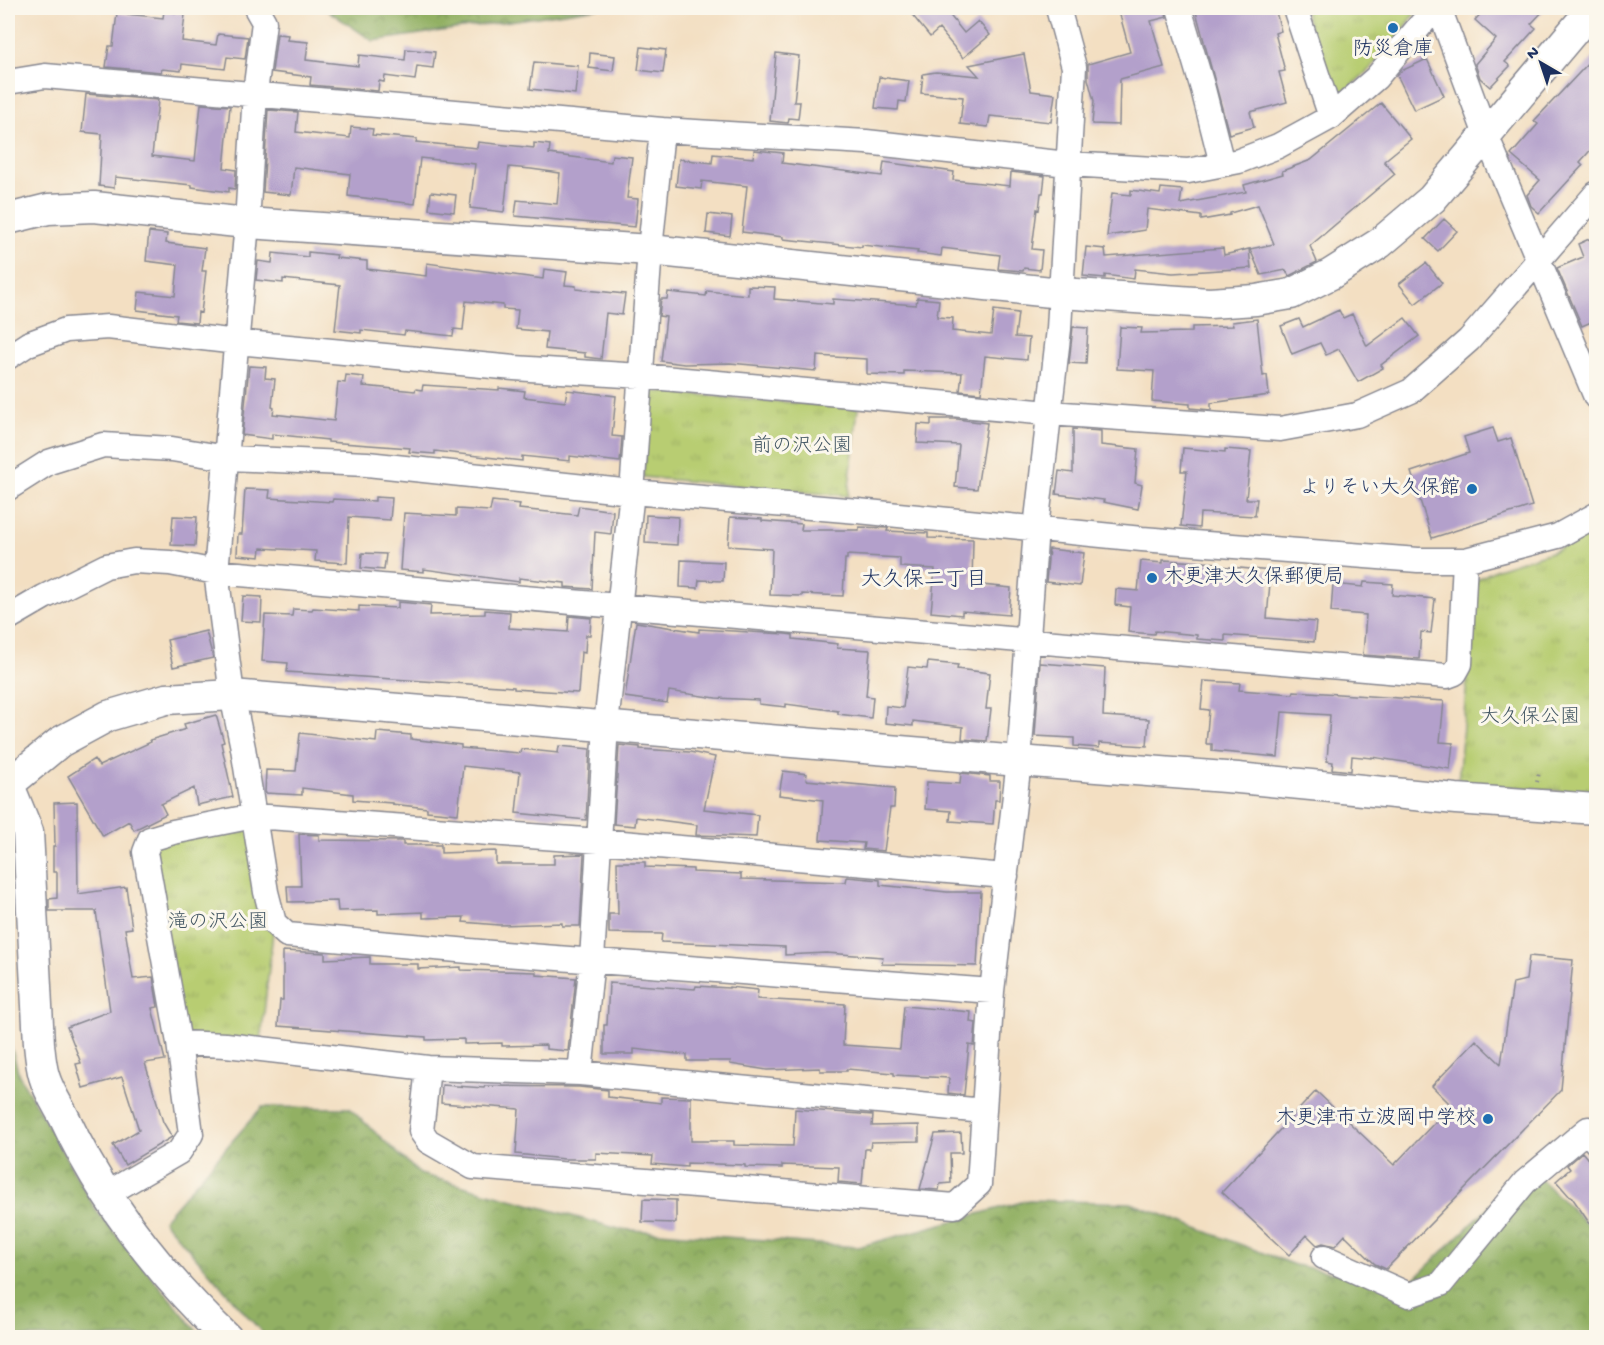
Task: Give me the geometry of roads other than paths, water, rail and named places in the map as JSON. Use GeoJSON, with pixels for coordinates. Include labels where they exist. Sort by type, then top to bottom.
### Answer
{"type":"FeatureCollection","features":[{"type":"Feature","properties":{"kind":"street"},"geometry":{"type":"LineString","coordinates":[[256,8],[264,22],[255,93],[247,223],[216,572],[232,695],[266,892],[274,923],[287,935],[992,991]]}},
{"type":"Feature","properties":{"kind":"street"},"geometry":{"type":"LineString","coordinates":[[428,1068],[421,1131],[428,1141],[473,1167],[955,1206],[980,1184],[992,991],[1020,761],[1035,528],[1061,293],[1074,67],[1058,8]]}},
{"type":"Feature","properties":{"kind":"street"},"geometry":{"type":"LineString","coordinates":[[1179,8],[1222,164]]}},
{"type":"Feature","properties":{"kind":"street"},"geometry":{"type":"LineString","coordinates":[[1295,8],[1331,117]]}},
{"type":"Feature","properties":{"kind":"street"},"geometry":{"type":"LineString","coordinates":[[8,81],[45,76],[662,130],[866,142],[1068,164],[1188,171],[1239,160],[1278,146],[1331,117],[1376,78],[1437,8],[1486,135],[1596,397]]}},
{"type":"Feature","properties":{"kind":"street"},"geometry":{"type":"LineString","coordinates":[[8,219],[48,209],[94,207],[247,223],[650,250],[1061,293],[1209,303],[1256,300],[1291,294],[1331,274],[1380,243],[1432,199],[1593,8]]}},
{"type":"Feature","properties":{"kind":"street"},"geometry":{"type":"LineString","coordinates":[[580,1073],[592,960],[606,725],[632,492],[650,250],[662,130]]}},
{"type":"Feature","properties":{"kind":"street"},"geometry":{"type":"LineString","coordinates":[[8,357],[28,344],[66,330],[108,327],[237,342],[514,368],[641,376],[1049,413],[1280,429],[1357,415],[1411,391],[1469,340],[1596,194]]}},
{"type":"Feature","properties":{"kind":"street"},"geometry":{"type":"LineString","coordinates":[[8,488],[49,462],[104,445],[172,449],[227,459],[367,464],[632,492],[1142,539],[1418,560],[1465,560],[1558,536],[1596,515]]}},
{"type":"Feature","properties":{"kind":"street"},"geometry":{"type":"LineString","coordinates":[[8,618],[106,566],[134,561],[170,563],[216,572],[1448,676],[1455,673],[1460,664],[1465,560]]}},
{"type":"Feature","properties":{"kind":"street"},"geometry":{"type":"LineString","coordinates":[[227,1338],[149,1254],[105,1195],[82,1157],[44,1076],[39,1044],[28,832],[8,783],[60,742],[108,716],[166,699],[232,695],[1238,777],[1456,799],[1596,808]]}},
{"type":"Feature","properties":{"kind":"street"},"geometry":{"type":"LineString","coordinates":[[105,1195],[179,1152],[191,1134],[179,1043],[145,852],[150,839],[173,832],[254,816],[599,841],[1006,876]]}},
{"type":"Feature","properties":{"kind":"street"},"geometry":{"type":"LineString","coordinates":[[179,1043],[226,1045],[428,1068],[580,1073],[984,1111]]}},
{"type":"Feature","properties":{"kind":"street"},"geometry":{"type":"LineString","coordinates":[[1324,1257],[1409,1296],[1441,1284],[1525,1182],[1588,1129],[1596,1142]]}},
{"type":"Feature","properties":{"kind":"place","name":"防災倉庫"},"geometry":{"type":"Point","coordinates":[1393,28]}},
{"type":"Feature","properties":{"kind":"place","name":"よりそい大久保館"},"geometry":{"type":"Point","coordinates":[1472,489]}},
{"type":"Feature","properties":{"kind":"place","name":"木更津大久保郵便局"},"geometry":{"type":"Point","coordinates":[1152,578]}},
{"type":"Feature","properties":{"kind":"place","name":"木更津市立波岡中学校"},"geometry":{"type":"Point","coordinates":[1488,1119]}},
{"type":"Feature","properties":{"kind":"district","name":"大久保二丁目"},"geometry":{"type":"Point","coordinates":[924,581]}},
{"type":"Feature","properties":{"kind":"park label","name":"前の沢公園"},"geometry":{"type":"Point","coordinates":[802,447]}},
{"type":"Feature","properties":{"kind":"park label","name":"大久保公園"},"geometry":{"type":"Point","coordinates":[1530,718]}},
{"type":"Feature","properties":{"kind":"park label","name":"滝の沢公園"},"geometry":{"type":"Point","coordinates":[218,923]}}]}
